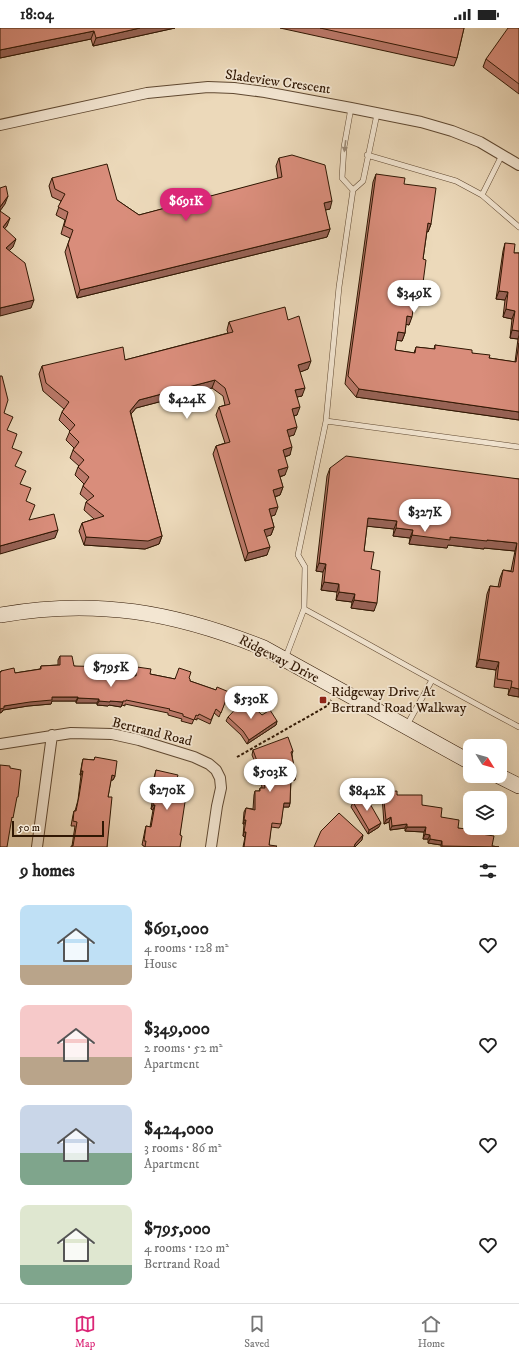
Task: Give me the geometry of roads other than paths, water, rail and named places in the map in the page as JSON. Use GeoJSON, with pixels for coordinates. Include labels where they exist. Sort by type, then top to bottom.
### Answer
{"type":"FeatureCollection","features":[{"type":"Feature","properties":{"kind":"street","name":"Sladeview Crescent"},"geometry":{"type":"LineString","coordinates":[[0,125],[147,93],[208,87],[234,88],[265,92],[422,122],[452,131],[480,142],[519,166]]}},
{"type":"Feature","properties":{"kind":"street","name":"Ridgeway Drive"},"geometry":{"type":"LineString","coordinates":[[0,615],[30,610],[60,608],[120,609],[203,626],[229,634],[264,648],[463,758]]}},
{"type":"Feature","properties":{"kind":"street","name":"Bertrand Road"},"geometry":{"type":"LineString","coordinates":[[0,744],[71,733],[112,734],[139,740],[194,757],[209,764],[216,770],[220,778],[221,788],[211,847]]}},
{"type":"Feature","properties":{"kind":"street"},"geometry":{"type":"LineString","coordinates":[[37,847],[52,736]]}},
{"type":"Feature","properties":{"kind":"street"},"geometry":{"type":"LineString","coordinates":[[507,780],[519,786]]}},
{"type":"Feature","properties":{"kind":"lane"},"geometry":{"type":"LineString","coordinates":[[351,108],[344,147],[342,178],[353,190]]}},
{"type":"Feature","properties":{"kind":"lane"},"geometry":{"type":"LineString","coordinates":[[285,660],[304,609],[305,567],[298,554],[326,421],[339,287],[353,190],[363,181],[367,155],[377,114]]}},
{"type":"Feature","properties":{"kind":"lane"},"geometry":{"type":"LineString","coordinates":[[367,155],[456,181],[482,195],[519,227]]}},
{"type":"Feature","properties":{"kind":"lane"},"geometry":{"type":"LineString","coordinates":[[482,195],[502,155]]}},
{"type":"Feature","properties":{"kind":"lane"},"geometry":{"type":"LineString","coordinates":[[326,421],[519,447]]}},
{"type":"Feature","properties":{"kind":"lane"},"geometry":{"type":"LineString","coordinates":[[304,609],[519,727]]}},
{"type":"Feature","properties":{"kind":"lane"},"geometry":{"type":"LineString","coordinates":[[406,727],[432,680]]}},
{"type":"Feature","properties":{"kind":"place","name":"Ridgeway Drive At Bertrand Road Walkway"},"geometry":{"type":"Point","coordinates":[323,700]}}]}
